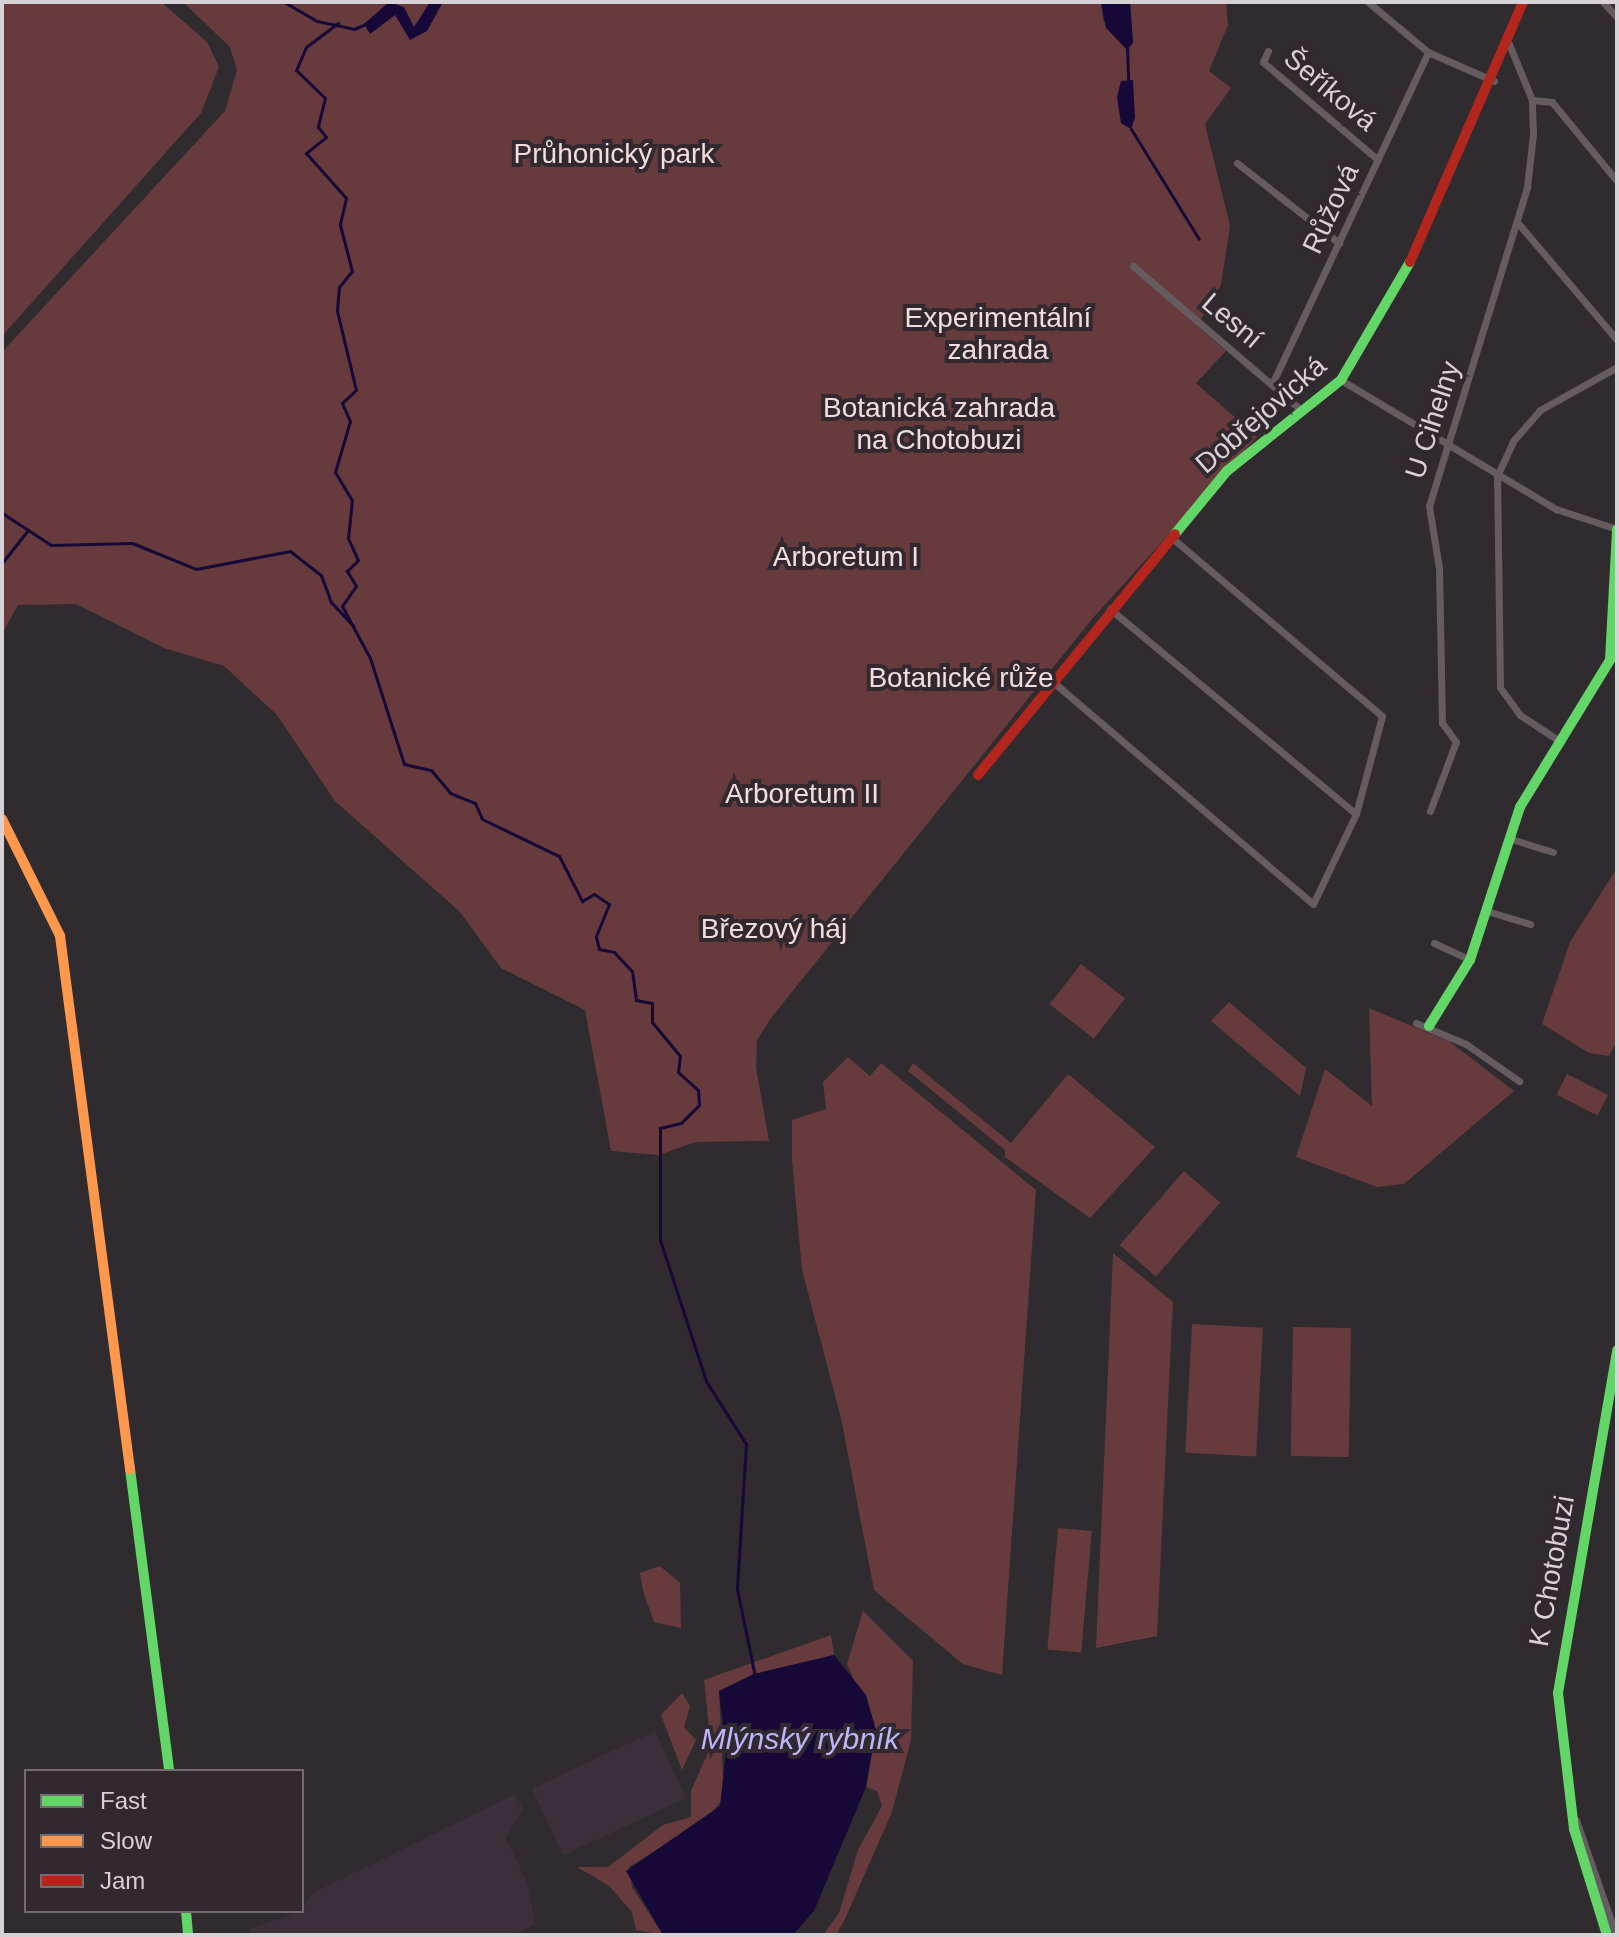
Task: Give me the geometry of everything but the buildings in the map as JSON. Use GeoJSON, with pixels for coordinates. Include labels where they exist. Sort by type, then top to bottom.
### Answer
{"type":"FeatureCollection","features":[{"type":"Feature","properties":{"kind":"street"},"geometry":{"type":"LineString","coordinates":[[1368,2],[1428,52],[1496,82]]}},
{"type":"Feature","properties":{"kind":"street","name":"Dobřejovická"},"geometry":{"type":"LineString","coordinates":[[978,775],[1050,679],[1227,471],[1341,380],[1417,252],[1496,82],[1523,2]]}},
{"type":"Feature","properties":{"kind":"street"},"geometry":{"type":"LineString","coordinates":[[1603,2],[1617,17]]}},
{"type":"Feature","properties":{"kind":"street","name":"U Cihelny"},"geometry":{"type":"LineString","coordinates":[[1430,811],[1456,742],[1442,723],[1439,568],[1429,506],[1527,187],[1532,100],[1509,44]]}},
{"type":"Feature","properties":{"kind":"street","name":"Šeříková"},"geometry":{"type":"LineString","coordinates":[[1268,51],[1263,62],[1378,160]]}},
{"type":"Feature","properties":{"kind":"street","name":"Růžová"},"geometry":{"type":"LineString","coordinates":[[1272,384],[1428,52]]}},
{"type":"Feature","properties":{"kind":"street"},"geometry":{"type":"LineString","coordinates":[[1532,100],[1552,102],[1617,181]]}},
{"type":"Feature","properties":{"kind":"street"},"geometry":{"type":"LineString","coordinates":[[1237,163],[1339,243]]}},
{"type":"Feature","properties":{"kind":"street"},"geometry":{"type":"LineString","coordinates":[[1517,222],[1617,340]]}},
{"type":"Feature","properties":{"kind":"street","name":"Lesní"},"geometry":{"type":"LineString","coordinates":[[1133,266],[1302,411]]}},
{"type":"Feature","properties":{"kind":"street"},"geometry":{"type":"LineString","coordinates":[[1561,742],[1520,715],[1500,687],[1497,476],[1513,441],[1540,410],[1617,367]]}},
{"type":"Feature","properties":{"kind":"street"},"geometry":{"type":"LineString","coordinates":[[1341,380],[1556,509],[1617,529],[1610,660],[1506,837],[1487,911],[1470,960],[1429,1026]]}},
{"type":"Feature","properties":{"kind":"street"},"geometry":{"type":"LineString","coordinates":[[1050,679],[1313,904],[1356,814],[1382,716],[1171,537]]}},
{"type":"Feature","properties":{"kind":"street"},"geometry":{"type":"LineString","coordinates":[[1110,609],[1356,814]]}},
{"type":"Feature","properties":{"kind":"street"},"geometry":{"type":"LineString","coordinates":[[2,819],[60,936],[169,1769]]}},
{"type":"Feature","properties":{"kind":"street"},"geometry":{"type":"LineString","coordinates":[[1506,837],[1553,852]]}},
{"type":"Feature","properties":{"kind":"street"},"geometry":{"type":"LineString","coordinates":[[1487,911],[1530,924]]}},
{"type":"Feature","properties":{"kind":"street"},"geometry":{"type":"LineString","coordinates":[[1434,943],[1470,960]]}},
{"type":"Feature","properties":{"kind":"street"},"geometry":{"type":"LineString","coordinates":[[1416,1023],[1429,1026],[1519,1081]]}},
{"type":"Feature","properties":{"kind":"street","name":"K Chotobuzi"},"geometry":{"type":"LineString","coordinates":[[1607,1935],[1569,1801],[1559,1730],[1562,1650],[1617,1350]]}},
{"type":"Feature","properties":{"kind":"street"},"geometry":{"type":"LineString","coordinates":[[1569,1801],[1616,1935]]}},
{"type":"Feature","properties":{"kind":"street"},"geometry":{"type":"LineString","coordinates":[[186,1913],[188,1935]]}},
{"type":"Feature","properties":{"kind":"shaded area"},"geometry":{"type":"Polygon","coordinates":[[[655,1731],[686,1798],[563,1856],[532,1788],[655,1731]]]}},
{"type":"Feature","properties":{"kind":"shaded area"},"geometry":{"type":"Polygon","coordinates":[[[515,1794],[523,1809],[506,1838],[530,1889],[534,1924],[513,1935],[251,1935],[249,1929],[304,1913],[311,1894],[515,1794]]]}},
{"type":"Feature","properties":{"kind":"green space"},"geometry":{"type":"Polygon","coordinates":[[[2,2],[161,2],[207,42],[219,67],[201,113],[2,336],[2,2]]]}},
{"type":"Feature","properties":{"kind":"green space","name":"Průhonický park"},"geometry":{"type":"Polygon","coordinates":[[[183,2],[1101,2],[1103,21],[1133,43],[1130,2],[1226,2],[1228,25],[1209,71],[1231,88],[1205,124],[1230,226],[1221,285],[1197,326],[1226,351],[1196,383],[1257,437],[1092,619],[771,1018],[757,1040],[756,1068],[769,1141],[695,1142],[659,1155],[611,1151],[585,1010],[501,968],[460,912],[335,801],[277,715],[224,666],[164,648],[76,604],[18,605],[2,634],[2,352],[225,111],[237,70],[230,47],[183,2]]]}},
{"type":"Feature","properties":{"kind":"green space"},"geometry":{"type":"Polygon","coordinates":[[[1617,868],[1617,1041],[1609,1056],[1589,1053],[1542,1024],[1570,942],[1617,868]]]}},
{"type":"Feature","properties":{"kind":"green space"},"geometry":{"type":"Polygon","coordinates":[[[1081,964],[1125,998],[1094,1039],[1050,1004],[1081,964]]]}},
{"type":"Feature","properties":{"kind":"green space"},"geometry":{"type":"Polygon","coordinates":[[[1229,1002],[1306,1068],[1300,1096],[1211,1021],[1229,1002]]]}},
{"type":"Feature","properties":{"kind":"green space"},"geometry":{"type":"Polygon","coordinates":[[[1369,1008],[1450,1042],[1514,1091],[1404,1184],[1377,1187],[1296,1157],[1325,1069],[1372,1106],[1369,1008]]]}},
{"type":"Feature","properties":{"kind":"green space"},"geometry":{"type":"Polygon","coordinates":[[[848,1057],[870,1076],[881,1063],[1036,1190],[1002,1675],[963,1664],[874,1590],[841,1418],[802,1270],[792,1160],[792,1120],[826,1109],[823,1082],[848,1057]]]}},
{"type":"Feature","properties":{"kind":"green space"},"geometry":{"type":"Polygon","coordinates":[[[913,1063],[1011,1143],[1068,1074],[1155,1147],[1090,1218],[1005,1157],[1005,1150],[908,1071],[913,1063]]]}},
{"type":"Feature","properties":{"kind":"green space"},"geometry":{"type":"Polygon","coordinates":[[[1567,1074],[1608,1095],[1598,1115],[1557,1094],[1567,1074]]]}},
{"type":"Feature","properties":{"kind":"green space"},"geometry":{"type":"Polygon","coordinates":[[[1184,1171],[1220,1202],[1156,1276],[1120,1245],[1184,1171]]]}},
{"type":"Feature","properties":{"kind":"green space"},"geometry":{"type":"Polygon","coordinates":[[[1113,1253],[1173,1302],[1157,1636],[1096,1648],[1113,1253]]]}},
{"type":"Feature","properties":{"kind":"green space"},"geometry":{"type":"Polygon","coordinates":[[[1192,1324],[1263,1328],[1256,1457],[1185,1453],[1192,1324]]]}},
{"type":"Feature","properties":{"kind":"green space"},"geometry":{"type":"Polygon","coordinates":[[[1293,1327],[1351,1328],[1349,1457],[1291,1456],[1293,1327]]]}},
{"type":"Feature","properties":{"kind":"green space"},"geometry":{"type":"Polygon","coordinates":[[[1058,1528],[1092,1531],[1081,1652],[1047,1650],[1058,1528]]]}},
{"type":"Feature","properties":{"kind":"green space"},"geometry":{"type":"Polygon","coordinates":[[[660,1566],[680,1583],[681,1628],[654,1622],[643,1591],[640,1573],[660,1566]]]}},
{"type":"Feature","properties":{"kind":"green space"},"geometry":{"type":"Polygon","coordinates":[[[863,1611],[913,1661],[911,1740],[892,1812],[845,1919],[836,1935],[823,1935],[839,1913],[858,1850],[882,1806],[877,1791],[866,1787],[876,1730],[847,1664],[863,1611]]]}},
{"type":"Feature","properties":{"kind":"green space"},"geometry":{"type":"Polygon","coordinates":[[[831,1635],[834,1655],[754,1674],[719,1691],[724,1798],[705,1820],[629,1867],[632,1887],[663,1935],[636,1930],[632,1912],[608,1885],[577,1867],[608,1867],[663,1825],[691,1817],[691,1791],[711,1746],[704,1680],[831,1635]]]}},
{"type":"Feature","properties":{"kind":"green space"},"geometry":{"type":"Polygon","coordinates":[[[682,1693],[690,1706],[684,1727],[696,1740],[682,1770],[661,1715],[682,1693]]]}},
{"type":"Feature","properties":{"kind":"water"},"geometry":{"type":"Polygon","coordinates":[[[389,2],[404,7],[414,27],[430,2],[443,2],[427,31],[410,40],[395,15],[370,34],[364,24],[389,2]]]}},
{"type":"Feature","properties":{"kind":"water"},"geometry":{"type":"Polygon","coordinates":[[[1101,2],[1130,2],[1133,43],[1127,50],[1106,28],[1101,2]]]}},
{"type":"Feature","properties":{"kind":"water"},"geometry":{"type":"Polygon","coordinates":[[[1133,80],[1135,118],[1131,129],[1121,123],[1117,97],[1121,81],[1133,80]]]}},
{"type":"Feature","properties":{"kind":"water","name":"Mlýnský rybník"},"geometry":{"type":"Polygon","coordinates":[[[834,1655],[866,1695],[876,1730],[866,1787],[814,1911],[793,1935],[663,1935],[626,1871],[720,1806],[726,1751],[719,1691],[754,1674],[834,1655]]]}},
{"type":"Feature","properties":{"kind":"waterway"},"geometry":{"type":"LineString","coordinates":[[284,2],[317,21],[354,29],[366,24]]}},
{"type":"Feature","properties":{"kind":"waterway"},"geometry":{"type":"LineString","coordinates":[[338,23],[306,47],[296,70],[325,98],[318,127],[326,137],[306,153],[346,198],[340,225],[352,271],[339,287],[337,311],[356,390],[342,403],[350,421],[335,472],[352,500],[348,538],[358,560],[347,571],[356,586],[342,606],[370,658],[404,764],[431,770],[450,793],[475,803],[482,819],[559,856],[582,901],[594,894],[609,904],[596,937],[599,949],[614,952],[632,971],[636,1000],[652,1003],[652,1022],[680,1056],[678,1072],[698,1090],[699,1105],[681,1123],[660,1128],[660,1240],[706,1381],[746,1444],[737,1589],[755,1677]]}},
{"type":"Feature","properties":{"kind":"waterway"},"geometry":{"type":"LineString","coordinates":[[1127,46],[1128,82]]}},
{"type":"Feature","properties":{"kind":"waterway"},"geometry":{"type":"LineString","coordinates":[[1131,129],[1199,239]]}},
{"type":"Feature","properties":{"kind":"waterway"},"geometry":{"type":"LineString","coordinates":[[2,513],[51,545],[132,543],[196,569],[290,551],[321,575],[331,602],[353,626]]}},
{"type":"Feature","properties":{"kind":"waterway"},"geometry":{"type":"LineString","coordinates":[[2,563],[28,530]]}},
{"type":"Feature","properties":{"kind":"traffic: fast"},"geometry":{"type":"LineString","coordinates":[[1175,534],[1227,471],[1341,380],[1410,262]]}},
{"type":"Feature","properties":{"kind":"traffic: fast"},"geometry":{"type":"LineString","coordinates":[[1429,1026],[1470,960],[1520,807],[1610,660],[1617,529]]}},
{"type":"Feature","properties":{"kind":"traffic: fast"},"geometry":{"type":"LineString","coordinates":[[1607,1935],[1574,1829],[1558,1693],[1617,1350]]}},
{"type":"Feature","properties":{"kind":"traffic: fast"},"geometry":{"type":"LineString","coordinates":[[130,1469],[169,1769]]}},
{"type":"Feature","properties":{"kind":"traffic: fast"},"geometry":{"type":"LineString","coordinates":[[186,1913],[188,1935]]}},
{"type":"Feature","properties":{"kind":"traffic: slow"},"geometry":{"type":"LineString","coordinates":[[2,819],[60,936],[130,1469]]}},
{"type":"Feature","properties":{"kind":"traffic: jam"},"geometry":{"type":"LineString","coordinates":[[1410,262],[1523,2]]}},
{"type":"Feature","properties":{"kind":"traffic: jam"},"geometry":{"type":"LineString","coordinates":[[978,775],[1175,534]]}},
{"type":"Feature","properties":{"kind":"park label","name":"Experimentální zahrada"},"geometry":{"type":"Point","coordinates":[998,334]}},
{"type":"Feature","properties":{"kind":"park label","name":"Botanická zahrada na Chotobuzi"},"geometry":{"type":"Point","coordinates":[939,424]}},
{"type":"Feature","properties":{"kind":"park label","name":"Arboretum I"},"geometry":{"type":"Point","coordinates":[846,557]}},
{"type":"Feature","properties":{"kind":"park label","name":"Botanické růže"},"geometry":{"type":"Point","coordinates":[961,678]}},
{"type":"Feature","properties":{"kind":"park label","name":"Arboretum II"},"geometry":{"type":"Point","coordinates":[802,794]}},
{"type":"Feature","properties":{"kind":"park label","name":"Březový háj"},"geometry":{"type":"Point","coordinates":[774,929]}}]}
